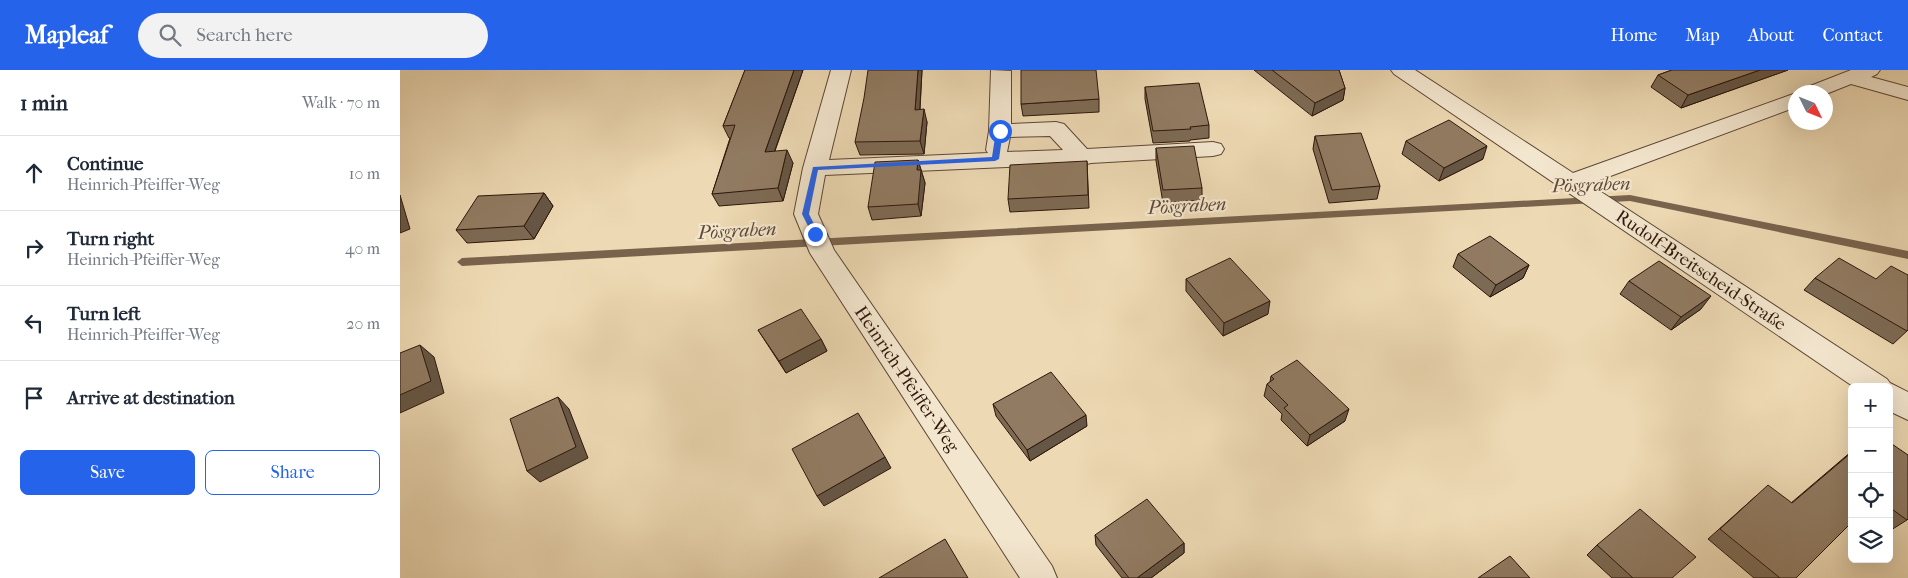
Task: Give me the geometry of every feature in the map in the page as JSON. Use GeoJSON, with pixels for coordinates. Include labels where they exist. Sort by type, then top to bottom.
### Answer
{"type":"FeatureCollection","features":[{"type":"Feature","properties":{"kind":"street","name":"Heinrich-Pfeiffer-Weg"},"geometry":{"type":"LineString","coordinates":[[841,70],[815,168],[806,214],[817,240],[1040,578]]}},
{"type":"Feature","properties":{"kind":"street","name":"Rudolf-Breitscheid-Straße"},"geometry":{"type":"LineString","coordinates":[[1401,70],[1871,383]]}},
{"type":"Feature","properties":{"kind":"street"},"geometry":{"type":"LineString","coordinates":[[995,159],[1000,131],[1001,71]]}},
{"type":"Feature","properties":{"kind":"street"},"geometry":{"type":"LineString","coordinates":[[1831,85],[1861,74],[1908,94]]}},
{"type":"Feature","properties":{"kind":"street"},"geometry":{"type":"LineString","coordinates":[[1588,195],[1788,103]]}},
{"type":"Feature","properties":{"kind":"street"},"geometry":{"type":"LineString","coordinates":[[1000,131],[1056,129],[1083,158]]}},
{"type":"Feature","properties":{"kind":"street"},"geometry":{"type":"LineString","coordinates":[[815,168],[995,159],[1083,158],[1213,149]]}},
{"type":"Feature","properties":{"kind":"street"},"geometry":{"type":"LineString","coordinates":[[1893,398],[1908,408]]}},
{"type":"Feature","properties":{"kind":"building"},"geometry":{"type":"Polygon","coordinates":[[[745,70],[794,70],[765,152],[787,150],[778,188],[712,194],[735,125],[723,126],[745,70]]]}},
{"type":"Feature","properties":{"kind":"building"},"geometry":{"type":"Polygon","coordinates":[[[868,70],[918,70],[915,110],[924,109],[920,141],[855,142],[868,70]]]}},
{"type":"Feature","properties":{"kind":"building"},"geometry":{"type":"Polygon","coordinates":[[[1021,70],[1096,70],[1099,99],[1021,104],[1021,70]]]}},
{"type":"Feature","properties":{"kind":"building"},"geometry":{"type":"Polygon","coordinates":[[[1272,70],[1339,70],[1345,88],[1315,103],[1272,70]]]}},
{"type":"Feature","properties":{"kind":"building"},"geometry":{"type":"Polygon","coordinates":[[[1672,70],[1760,70],[1688,95],[1658,75],[1672,70]]]}},
{"type":"Feature","properties":{"kind":"building"},"geometry":{"type":"Polygon","coordinates":[[[1199,83],[1209,125],[1190,127],[1191,129],[1153,131],[1145,87],[1199,83]]]}},
{"type":"Feature","properties":{"kind":"building"},"geometry":{"type":"Polygon","coordinates":[[[1449,120],[1487,146],[1444,168],[1406,141],[1449,120]]]}},
{"type":"Feature","properties":{"kind":"building"},"geometry":{"type":"Polygon","coordinates":[[[1361,133],[1380,186],[1332,190],[1315,136],[1361,133]]]}},
{"type":"Feature","properties":{"kind":"building"},"geometry":{"type":"Polygon","coordinates":[[[1194,146],[1202,188],[1163,190],[1156,148],[1194,146]]]}},
{"type":"Feature","properties":{"kind":"building"},"geometry":{"type":"Polygon","coordinates":[[[918,160],[917,170],[921,170],[918,204],[868,207],[875,162],[918,160]]]}},
{"type":"Feature","properties":{"kind":"building"},"geometry":{"type":"Polygon","coordinates":[[[1087,161],[1088,195],[1008,199],[1010,165],[1087,161]]]}},
{"type":"Feature","properties":{"kind":"building"},"geometry":{"type":"Polygon","coordinates":[[[544,193],[524,226],[456,230],[478,196],[544,193]]]}},
{"type":"Feature","properties":{"kind":"building"},"geometry":{"type":"Polygon","coordinates":[[[1490,236],[1529,265],[1496,285],[1458,254],[1490,236]]]}},
{"type":"Feature","properties":{"kind":"building"},"geometry":{"type":"Polygon","coordinates":[[[1230,258],[1270,301],[1224,323],[1186,279],[1230,258]]]}},
{"type":"Feature","properties":{"kind":"building"},"geometry":{"type":"Polygon","coordinates":[[[1839,258],[1876,279],[1891,266],[1908,275],[1907,331],[1815,278],[1839,258]]]}},
{"type":"Feature","properties":{"kind":"building"},"geometry":{"type":"Polygon","coordinates":[[[1659,261],[1711,296],[1681,317],[1629,281],[1659,261]]]}},
{"type":"Feature","properties":{"kind":"building"},"geometry":{"type":"Polygon","coordinates":[[[801,309],[821,339],[779,361],[758,330],[801,309]]]}},
{"type":"Feature","properties":{"kind":"building"},"geometry":{"type":"Polygon","coordinates":[[[420,345],[431,381],[400,395],[400,353],[420,345]]]}},
{"type":"Feature","properties":{"kind":"building"},"geometry":{"type":"Polygon","coordinates":[[[1297,360],[1349,409],[1310,435],[1284,408],[1288,405],[1267,384],[1274,379],[1271,376],[1297,360]]]}},
{"type":"Feature","properties":{"kind":"building"},"geometry":{"type":"Polygon","coordinates":[[[1051,372],[1086,415],[1027,450],[993,404],[1051,372]]]}},
{"type":"Feature","properties":{"kind":"building"},"geometry":{"type":"Polygon","coordinates":[[[558,397],[576,447],[527,471],[510,419],[558,397]]]}},
{"type":"Feature","properties":{"kind":"building"},"geometry":{"type":"Polygon","coordinates":[[[858,413],[885,457],[817,496],[792,449],[858,413]]]}},
{"type":"Feature","properties":{"kind":"building"},"geometry":{"type":"Polygon","coordinates":[[[1893,445],[1908,455],[1907,520],[1893,510],[1893,445]]]}},
{"type":"Feature","properties":{"kind":"building"},"geometry":{"type":"Polygon","coordinates":[[[1848,455],[1848,526],[1796,578],[1780,578],[1720,529],[1768,485],[1792,503],[1848,455]]]}},
{"type":"Feature","properties":{"kind":"building"},"geometry":{"type":"Polygon","coordinates":[[[1147,499],[1184,543],[1137,578],[1129,578],[1095,535],[1147,499]]]}},
{"type":"Feature","properties":{"kind":"building"},"geometry":{"type":"Polygon","coordinates":[[[1640,509],[1696,557],[1672,578],[1633,578],[1597,545],[1640,509]]]}},
{"type":"Feature","properties":{"kind":"building"},"geometry":{"type":"Polygon","coordinates":[[[945,539],[968,578],[879,578],[945,539]]]}},
{"type":"Feature","properties":{"kind":"building"},"geometry":{"type":"Polygon","coordinates":[[[1510,556],[1530,578],[1478,578],[1510,556]]]}},
{"type":"Feature","properties":{"kind":"waterway","name":"Pösgraben"},"geometry":{"type":"LineString","coordinates":[[462,262],[1630,198],[1908,255]]}},
{"type":"Feature","properties":{"kind":"route"},"geometry":{"type":"LineString","coordinates":[[815,234],[806,214],[815,168],[995,159],[1000,131]]}}]}
